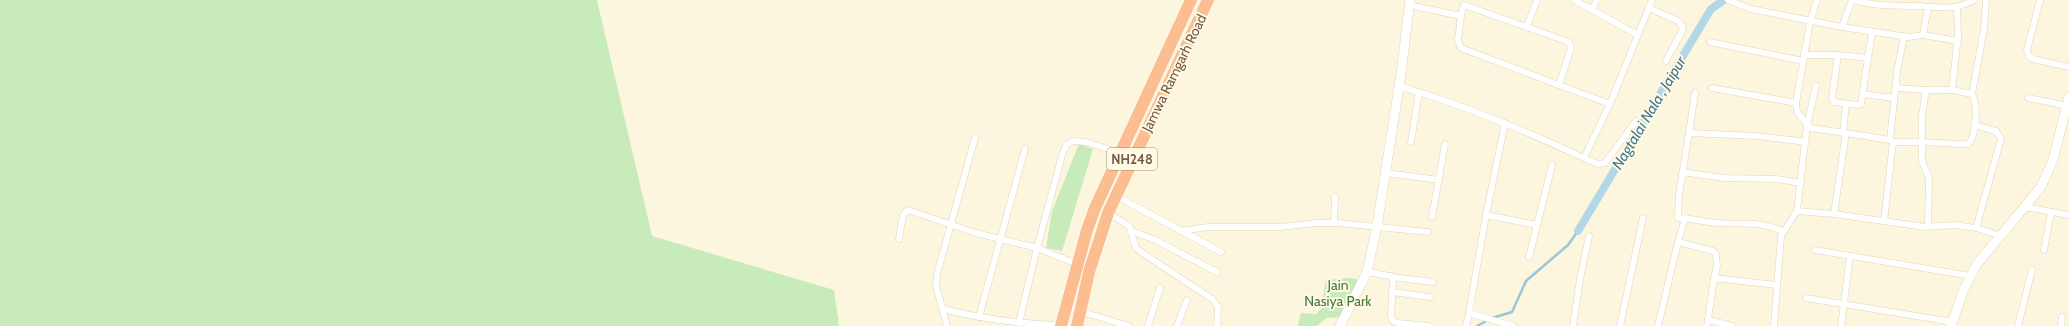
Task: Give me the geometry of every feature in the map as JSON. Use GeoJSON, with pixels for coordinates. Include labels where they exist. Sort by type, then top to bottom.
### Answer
{"type":"FeatureCollection","features":[{"type":"Feature","properties":{"kind":"highway","name":"Jamwa Ramgarh Road"},"geometry":{"type":"LineString","coordinates":[[1061,326],[1077,264],[1095,208],[1191,0]]}},
{"type":"Feature","properties":{"kind":"highway","name":"Jamwa Ramgarh Road"},"geometry":{"type":"LineString","coordinates":[[1077,326],[1089,272],[1108,213],[1208,0]]}},
{"type":"Feature","properties":{"kind":"street"},"geometry":{"type":"LineString","coordinates":[[1527,26],[1538,0]]}},
{"type":"Feature","properties":{"kind":"street"},"geometry":{"type":"LineString","coordinates":[[1574,0],[1638,35]]}},
{"type":"Feature","properties":{"kind":"street"},"geometry":{"type":"LineString","coordinates":[[1592,9],[1597,0]]}},
{"type":"Feature","properties":{"kind":"street"},"geometry":{"type":"LineString","coordinates":[[1584,158],[1610,104],[1652,0]]}},
{"type":"Feature","properties":{"kind":"street"},"geometry":{"type":"LineString","coordinates":[[1817,0],[1810,22],[1796,103],[1797,112],[1810,128],[1891,141],[1968,144],[1971,141],[1974,126],[1975,103],[1972,94],[1982,42],[1986,0]]}},
{"type":"Feature","properties":{"kind":"street"},"geometry":{"type":"LineString","coordinates":[[1842,27],[1853,0],[1872,5],[1928,7],[1957,7],[1974,0]]}},
{"type":"Feature","properties":{"kind":"street"},"geometry":{"type":"LineString","coordinates":[[2040,0],[2027,50],[2029,56],[2033,59],[2069,67]]}},
{"type":"Feature","properties":{"kind":"street"},"geometry":{"type":"LineString","coordinates":[[1730,1],[1751,9],[1810,22],[1872,32],[1904,36],[1923,35],[1958,41]]}},
{"type":"Feature","properties":{"kind":"street"},"geometry":{"type":"LineString","coordinates":[[1559,86],[1571,44],[1464,2],[1458,40],[1461,48],[1559,86],[1610,104]]}},
{"type":"Feature","properties":{"kind":"street"},"geometry":{"type":"LineString","coordinates":[[1340,326],[1367,272],[1377,226],[1400,86],[1410,3],[1461,16]]}},
{"type":"Feature","properties":{"kind":"street"},"geometry":{"type":"LineString","coordinates":[[1923,35],[1928,7]]}},
{"type":"Feature","properties":{"kind":"street"},"geometry":{"type":"LineString","coordinates":[[1952,90],[1958,41],[1957,7]]}},
{"type":"Feature","properties":{"kind":"street"},"geometry":{"type":"LineString","coordinates":[[1649,8],[1678,21],[1683,27],[1666,61]]}},
{"type":"Feature","properties":{"kind":"street"},"geometry":{"type":"LineString","coordinates":[[1838,55],[1833,101],[1846,104],[1861,104],[1872,32]]}},
{"type":"Feature","properties":{"kind":"street"},"geometry":{"type":"LineString","coordinates":[[1884,221],[1894,98],[1904,36]]}},
{"type":"Feature","properties":{"kind":"street"},"geometry":{"type":"LineString","coordinates":[[1710,42],[1804,58],[1838,55],[1868,58]]}},
{"type":"Feature","properties":{"kind":"street"},"geometry":{"type":"LineString","coordinates":[[1400,86],[1505,123],[1598,164],[1604,163],[1636,121]]}},
{"type":"Feature","properties":{"kind":"street"},"geometry":{"type":"LineString","coordinates":[[1774,326],[1782,231],[1797,211],[1807,125],[1816,86]]}},
{"type":"Feature","properties":{"kind":"street"},"geometry":{"type":"LineString","coordinates":[[1712,88],[1796,103]]}},
{"type":"Feature","properties":{"kind":"street"},"geometry":{"type":"LineString","coordinates":[[1896,88],[1952,90],[1972,94]]}},
{"type":"Feature","properties":{"kind":"street"},"geometry":{"type":"LineString","coordinates":[[1926,90],[1922,125],[1922,161],[1929,178],[1928,226]]}},
{"type":"Feature","properties":{"kind":"street"},"geometry":{"type":"LineString","coordinates":[[1411,142],[1420,92]]}},
{"type":"Feature","properties":{"kind":"street"},"geometry":{"type":"LineString","coordinates":[[1696,93],[1682,172],[1677,209],[1678,218],[1720,223],[1754,223],[1769,225],[1782,231]]}},
{"type":"Feature","properties":{"kind":"street"},"geometry":{"type":"LineString","coordinates":[[1863,94],[1894,98]]}},
{"type":"Feature","properties":{"kind":"street"},"geometry":{"type":"LineString","coordinates":[[1806,298],[1844,303],[1952,324],[1977,264],[2026,207],[2041,186],[2053,160],[2068,106],[2069,96]]}},
{"type":"Feature","properties":{"kind":"street"},"geometry":{"type":"LineString","coordinates":[[2028,98],[2068,106]]}},
{"type":"Feature","properties":{"kind":"street"},"geometry":{"type":"LineString","coordinates":[[1834,214],[1845,133],[1846,104]]}},
{"type":"Feature","properties":{"kind":"street"},"geometry":{"type":"LineString","coordinates":[[1466,326],[1470,313],[1486,215],[1505,123]]}},
{"type":"Feature","properties":{"kind":"street"},"geometry":{"type":"LineString","coordinates":[[1974,126],[1996,131],[2001,139],[1976,228]]}},
{"type":"Feature","properties":{"kind":"street"},"geometry":{"type":"LineString","coordinates":[[1689,132],[1757,136],[1806,142]]}},
{"type":"Feature","properties":{"kind":"street"},"geometry":{"type":"LineString","coordinates":[[947,326],[936,286],[937,274],[950,223],[975,138]]}},
{"type":"Feature","properties":{"kind":"street"},"geometry":{"type":"LineString","coordinates":[[1019,323],[1036,248],[1063,152],[1067,144],[1073,141],[1086,142],[1120,153]]}},
{"type":"Feature","properties":{"kind":"street"},"geometry":{"type":"LineString","coordinates":[[1432,217],[1445,144]]}},
{"type":"Feature","properties":{"kind":"street"},"geometry":{"type":"LineString","coordinates":[[979,317],[1025,149]]}},
{"type":"Feature","properties":{"kind":"street"},"geometry":{"type":"LineString","coordinates":[[1529,257],[1552,164]]}},
{"type":"Feature","properties":{"kind":"street"},"geometry":{"type":"LineString","coordinates":[[1682,172],[1724,178],[1776,178],[1800,183]]}},
{"type":"Feature","properties":{"kind":"street"},"geometry":{"type":"LineString","coordinates":[[1386,173],[1439,180]]}},
{"type":"Feature","properties":{"kind":"street"},"geometry":{"type":"LineString","coordinates":[[1116,196],[1221,252]]}},
{"type":"Feature","properties":{"kind":"street"},"geometry":{"type":"LineString","coordinates":[[1334,223],[1335,197]]}},
{"type":"Feature","properties":{"kind":"street"},"geometry":{"type":"LineString","coordinates":[[2026,207],[2069,215]]}},
{"type":"Feature","properties":{"kind":"street"},"geometry":{"type":"LineString","coordinates":[[898,239],[903,215],[908,210],[976,233],[1036,248],[1077,264]]}},
{"type":"Feature","properties":{"kind":"street"},"geometry":{"type":"LineString","coordinates":[[1797,211],[1834,214],[1928,226],[1955,225],[1976,228],[2001,236]]}},
{"type":"Feature","properties":{"kind":"street"},"geometry":{"type":"LineString","coordinates":[[2044,250],[2051,212]]}},
{"type":"Feature","properties":{"kind":"street"},"geometry":{"type":"LineString","coordinates":[[1108,213],[1129,226],[1132,231],[1136,248],[1212,299],[1218,307],[1217,326]]}},
{"type":"Feature","properties":{"kind":"street"},"geometry":{"type":"LineString","coordinates":[[1486,215],[1537,225]]}},
{"type":"Feature","properties":{"kind":"street"},"geometry":{"type":"LineString","coordinates":[[1620,326],[1643,218]]}},
{"type":"Feature","properties":{"kind":"street"},"geometry":{"type":"LineString","coordinates":[[1658,326],[1684,218]]}},
{"type":"Feature","properties":{"kind":"street"},"geometry":{"type":"LineString","coordinates":[[1181,231],[1208,227],[1280,227],[1334,223],[1428,232]]}},
{"type":"Feature","properties":{"kind":"street"},"geometry":{"type":"LineString","coordinates":[[1132,231],[1155,240],[1217,272]]}},
{"type":"Feature","properties":{"kind":"street"},"geometry":{"type":"LineString","coordinates":[[1573,326],[1580,279],[1590,236]]}},
{"type":"Feature","properties":{"kind":"street"},"geometry":{"type":"LineString","coordinates":[[1678,242],[1713,251],[1716,254],[1717,266],[1708,323],[1732,326]]}},
{"type":"Feature","properties":{"kind":"street"},"geometry":{"type":"LineString","coordinates":[[1815,250],[1971,276]]}},
{"type":"Feature","properties":{"kind":"street"},"geometry":{"type":"LineString","coordinates":[[1841,326],[1850,256]]}},
{"type":"Feature","properties":{"kind":"street"},"geometry":{"type":"LineString","coordinates":[[2018,326],[2032,270]]}},
{"type":"Feature","properties":{"kind":"street"},"geometry":{"type":"LineString","coordinates":[[1367,272],[1391,277],[1434,282]]}},
{"type":"Feature","properties":{"kind":"street"},"geometry":{"type":"LineString","coordinates":[[1391,277],[1393,281],[1391,316],[1393,321],[1398,323],[1429,326]]}},
{"type":"Feature","properties":{"kind":"street"},"geometry":{"type":"LineString","coordinates":[[1714,278],[1777,285]]}},
{"type":"Feature","properties":{"kind":"street"},"geometry":{"type":"LineString","coordinates":[[1148,326],[1160,288]]}},
{"type":"Feature","properties":{"kind":"street"},"geometry":{"type":"LineString","coordinates":[[1392,292],[1430,297]]}},
{"type":"Feature","properties":{"kind":"street"},"geometry":{"type":"LineString","coordinates":[[1177,326],[1187,300]]}},
{"type":"Feature","properties":{"kind":"street"},"geometry":{"type":"LineString","coordinates":[[1066,307],[1129,326]]}},
{"type":"Feature","properties":{"kind":"street"},"geometry":{"type":"LineString","coordinates":[[943,309],[979,317],[1019,323],[1061,326]]}},
{"type":"Feature","properties":{"kind":"street"},"geometry":{"type":"LineString","coordinates":[[1470,313],[1513,326]]}},
{"type":"Feature","properties":{"kind":"street"},"geometry":{"type":"LineString","coordinates":[[2061,326],[2062,317]]}},
{"type":"Feature","properties":{"kind":"green space"},"geometry":{"type":"Polygon","coordinates":[[[0,0],[597,0],[652,236],[834,290],[839,326],[0,326],[0,0]]]}},
{"type":"Feature","properties":{"kind":"green space"},"geometry":{"type":"Polygon","coordinates":[[[1079,144],[1093,149],[1062,251],[1046,248],[1052,211],[1079,144]]]}},
{"type":"Feature","properties":{"kind":"green space","name":"Jain Nasiya Park"},"geometry":{"type":"Polygon","coordinates":[[[1349,278],[1363,280],[1342,317],[1326,318],[1317,326],[1298,326],[1301,313],[1316,314],[1321,309],[1326,280],[1349,278]]]}},
{"type":"Feature","properties":{"kind":"waterway","name":"Nagtalai Nala , Jaipur"},"geometry":{"type":"LineString","coordinates":[[1578,231],[1711,9],[1724,0]]}},
{"type":"Feature","properties":{"kind":"waterway"},"geometry":{"type":"LineString","coordinates":[[1477,326],[1492,318],[1512,312],[1526,281],[1568,245],[1578,231]]}}]}
